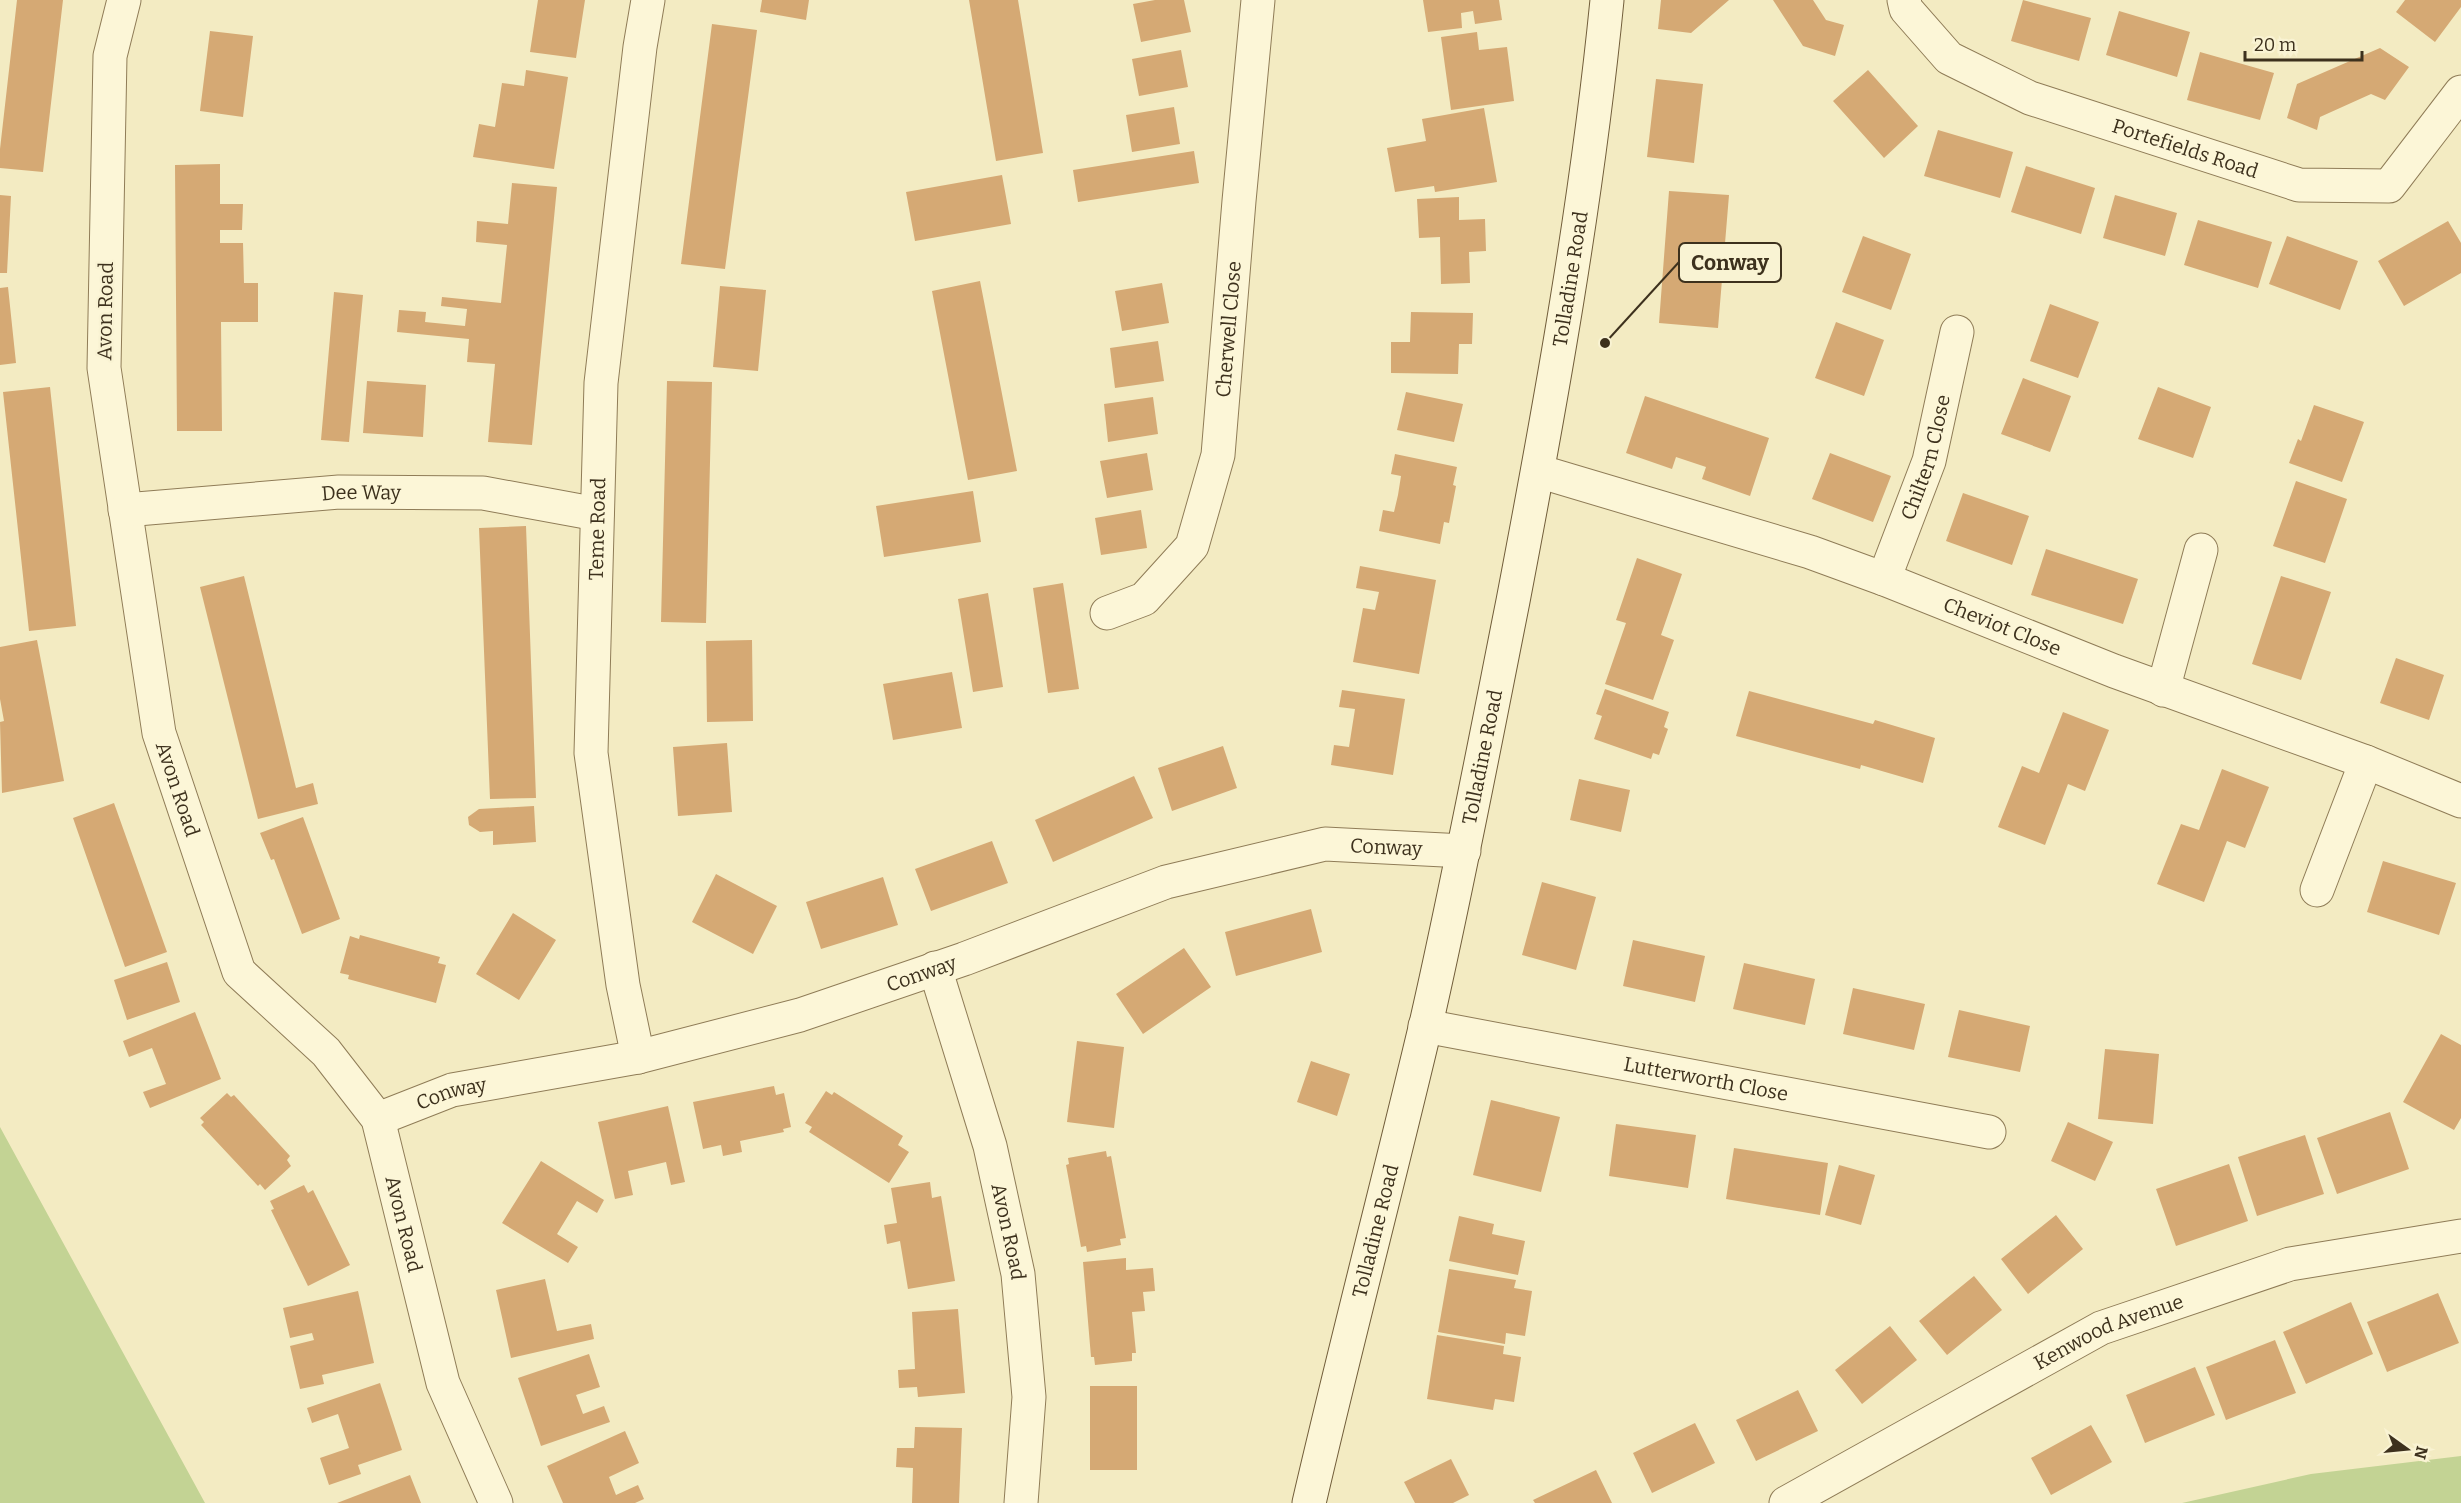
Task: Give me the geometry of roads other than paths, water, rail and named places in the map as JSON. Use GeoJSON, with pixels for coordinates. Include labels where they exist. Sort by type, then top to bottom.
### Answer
{"type":"FeatureCollection","features":[{"type":"Feature","properties":{"kind":"street","name":"Avon Road"},"geometry":{"type":"LineString","coordinates":[[124,0],[110,56],[104,368],[159,733],[239,972],[326,1052],[378,1119],[442,1383],[496,1503]]}},
{"type":"Feature","properties":{"kind":"street","name":"Teme Road"},"geometry":{"type":"LineString","coordinates":[[638,1057],[623,985],[591,753],[601,383],[640,47],[648,0]]}},
{"type":"Feature","properties":{"kind":"street","name":"Cherwell Close"},"geometry":{"type":"LineString","coordinates":[[1107,613],[1144,599],[1192,546],[1218,455],[1258,0]]}},
{"type":"Feature","properties":{"kind":"street","name":"Tolladine Road"},"geometry":{"type":"LineString","coordinates":[[1309,1503],[1355,1306],[1425,1026],[1464,851],[1538,471],[1596,116],[1607,0]]}},
{"type":"Feature","properties":{"kind":"street","name":"Portefields Road"},"geometry":{"type":"LineString","coordinates":[[1904,0],[1906,9],[1950,58],[2030,98],[2299,185],[2389,186],[2461,92]]}},
{"type":"Feature","properties":{"kind":"street","name":"Chiltern Close"},"geometry":{"type":"LineString","coordinates":[[1884,579],[1929,461],[1957,332]]}},
{"type":"Feature","properties":{"kind":"street","name":"Cheviot Close"},"geometry":{"type":"LineString","coordinates":[[1538,471],[1810,552],[2163,690],[2366,762],[2461,801]]}},
{"type":"Feature","properties":{"kind":"street","name":"Dee Way"},"geometry":{"type":"LineString","coordinates":[[125,510],[339,492],[461,492],[483,493],[597,514]]}},
{"type":"Feature","properties":{"kind":"street"},"geometry":{"type":"LineString","coordinates":[[2163,690],[2201,550]]}},
{"type":"Feature","properties":{"kind":"street"},"geometry":{"type":"LineString","coordinates":[[2317,890],[2366,762]]}},
{"type":"Feature","properties":{"kind":"street","name":"Conway"},"geometry":{"type":"LineString","coordinates":[[378,1119],[452,1090],[638,1057],[800,1015],[935,968],[1166,882],[1325,844],[1464,851]]}},
{"type":"Feature","properties":{"kind":"street","name":"Avon Road"},"geometry":{"type":"LineString","coordinates":[[935,968],[990,1146],[1018,1274],[1029,1397],[1021,1503]]}},
{"type":"Feature","properties":{"kind":"street","name":"Lutterworth Close"},"geometry":{"type":"LineString","coordinates":[[1425,1026],[1989,1132]]}},
{"type":"Feature","properties":{"kind":"street","name":"Kenwood Avenue"},"geometry":{"type":"LineString","coordinates":[[1786,1503],[2101,1328],[2290,1264],[2461,1236]]}},
{"type":"Feature","properties":{"kind":"place","name":"Conway"},"geometry":{"type":"Point","coordinates":[1605,343]}}]}
